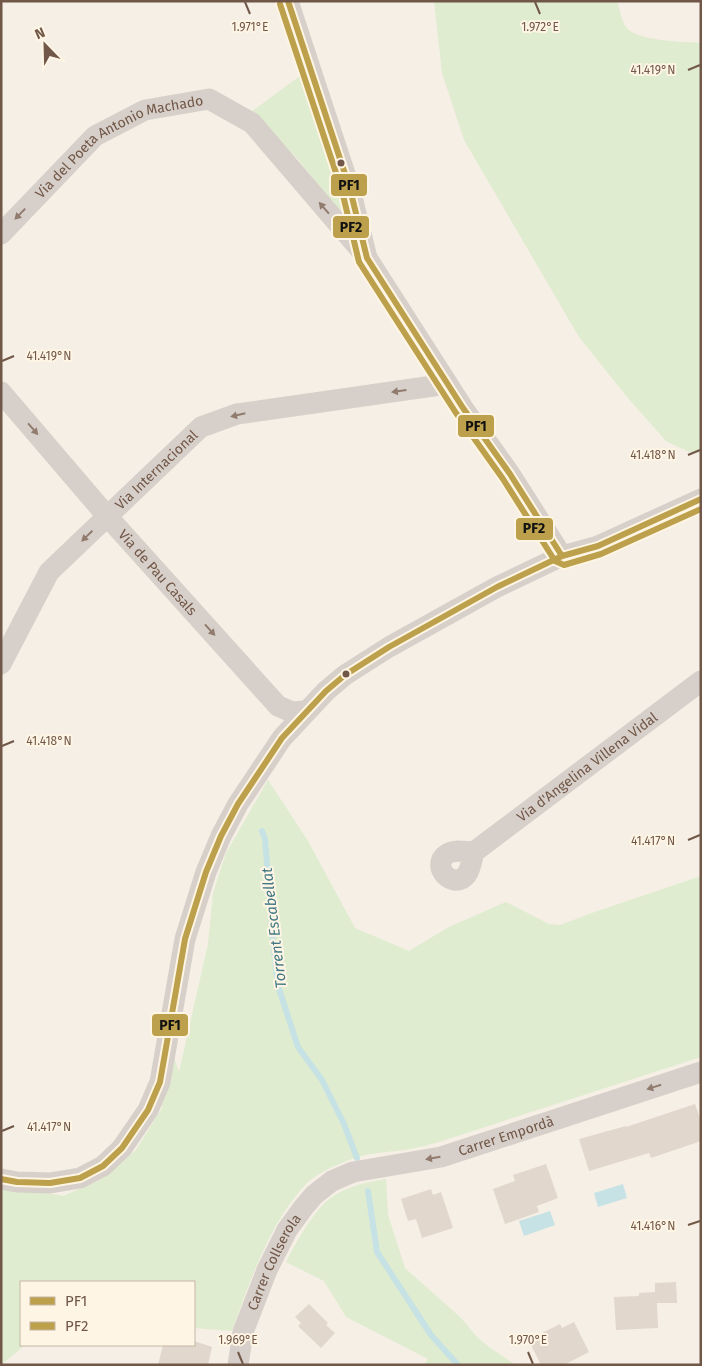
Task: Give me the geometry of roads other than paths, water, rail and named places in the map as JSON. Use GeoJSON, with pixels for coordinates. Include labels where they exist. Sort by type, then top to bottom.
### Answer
{"type":"FeatureCollection","features":[{"type":"Feature","properties":{"kind":"street"},"geometry":{"type":"LineString","coordinates":[[287,6],[350,189],[367,258],[447,384],[510,474],[562,556]]}},
{"type":"Feature","properties":{"kind":"street","name":"Via del Poeta Antonio Machado"},"geometry":{"type":"LineString","coordinates":[[1,234],[95,136],[145,110],[209,99],[252,123],[367,258]]}},
{"type":"Feature","properties":{"kind":"street","name":"Via Internacional"},"geometry":{"type":"LineString","coordinates":[[1,664],[48,572],[200,427],[237,414],[447,384]]}},
{"type":"Feature","properties":{"kind":"street","name":"Via de Pau Casals"},"geometry":{"type":"LineString","coordinates":[[1,392],[107,516],[278,706],[292,712],[305,712]]}},
{"type":"Feature","properties":{"kind":"street"},"geometry":{"type":"LineString","coordinates":[[1,1179],[18,1182],[50,1183],[80,1178],[103,1166],[122,1148],[148,1110],[160,1082],[186,939],[206,872],[221,836],[238,804],[282,738],[305,712],[345,675],[389,647],[490,592],[562,556],[598,546],[701,499]]}},
{"type":"Feature","properties":{"kind":"street","name":"Via d'Angelina Villena Vidal"},"geometry":{"type":"LineString","coordinates":[[474,852],[701,681]]}},
{"type":"Feature","properties":{"kind":"street","name":"Carrer Empordà"},"geometry":{"type":"LineString","coordinates":[[314,1195],[332,1181],[353,1172],[441,1157],[701,1072]]}},
{"type":"Feature","properties":{"kind":"street","name":"Carrer Collserola"},"geometry":{"type":"LineString","coordinates":[[238,1365],[242,1332],[267,1270],[287,1230],[314,1195]]}},
{"type":"Feature","properties":{"kind":"water"},"geometry":{"type":"Polygon","coordinates":[[[623,1184],[627,1198],[598,1207],[594,1193],[623,1184]]]}},
{"type":"Feature","properties":{"kind":"water"},"geometry":{"type":"Polygon","coordinates":[[[550,1211],[555,1225],[524,1236],[519,1221],[550,1211]]]}},
{"type":"Feature","properties":{"kind":"waterway","name":"Torrent Escabellat"},"geometry":{"type":"LineString","coordinates":[[262,831],[265,839],[278,986],[298,1047],[322,1080],[344,1124],[357,1158]]}},
{"type":"Feature","properties":{"kind":"waterway","name":"Torrent Escabellat"},"geometry":{"type":"LineString","coordinates":[[368,1191],[377,1252],[431,1335],[458,1365]]}}]}
